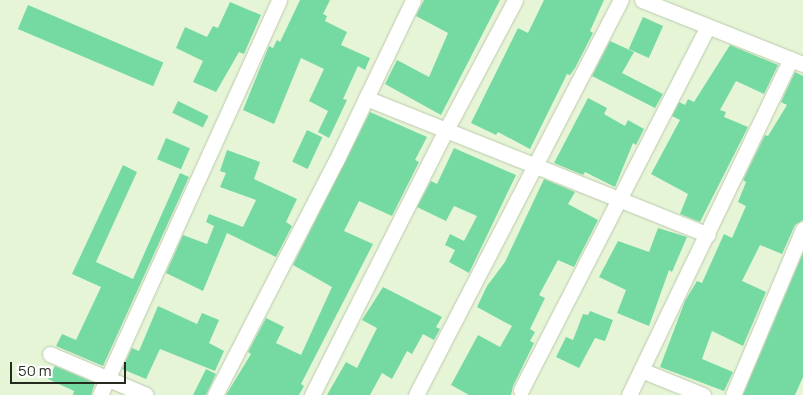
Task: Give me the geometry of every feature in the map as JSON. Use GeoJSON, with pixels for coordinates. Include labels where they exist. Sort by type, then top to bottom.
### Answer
{"type":"FeatureCollection","features":[{"type":"Feature","properties":{"kind":"street"},"geometry":{"type":"LineString","coordinates":[[100,395],[279,0]]}},
{"type":"Feature","properties":{"kind":"street"},"geometry":{"type":"LineString","coordinates":[[214,395],[366,98],[413,0]]}},
{"type":"Feature","properties":{"kind":"street"},"geometry":{"type":"LineString","coordinates":[[312,395],[446,130],[516,0]]}},
{"type":"Feature","properties":{"kind":"street"},"geometry":{"type":"LineString","coordinates":[[416,395],[621,0]]}},
{"type":"Feature","properties":{"kind":"street"},"geometry":{"type":"LineString","coordinates":[[629,395],[797,61],[707,28],[642,0]]}},
{"type":"Feature","properties":{"kind":"street"},"geometry":{"type":"LineString","coordinates":[[522,390],[707,28]]}},
{"type":"Feature","properties":{"kind":"street"},"geometry":{"type":"LineString","coordinates":[[366,98],[708,235]]}},
{"type":"Feature","properties":{"kind":"street"},"geometry":{"type":"LineString","coordinates":[[732,395],[803,229]]}},
{"type":"Feature","properties":{"kind":"street"},"geometry":{"type":"LineString","coordinates":[[50,354],[146,395]]}},
{"type":"Feature","properties":{"kind":"street"},"geometry":{"type":"LineString","coordinates":[[641,370],[703,395]]}},
{"type":"Feature","properties":{"kind":"building"},"geometry":{"type":"Polygon","coordinates":[[[300,0],[330,0],[323,14],[327,16],[325,21],[347,32],[341,45],[370,58],[365,70],[358,66],[343,99],[347,100],[329,138],[318,132],[328,111],[309,101],[324,69],[301,58],[274,124],[243,110],[269,46],[273,48],[277,40],[280,42],[300,0]]]}},
{"type":"Feature","properties":{"kind":"building"},"geometry":{"type":"Polygon","coordinates":[[[424,0],[500,0],[441,115],[385,84],[397,60],[429,77],[448,33],[416,16],[424,0]]]}},
{"type":"Feature","properties":{"kind":"building"},"geometry":{"type":"Polygon","coordinates":[[[544,0],[604,0],[590,31],[593,33],[575,68],[570,75],[567,74],[530,149],[498,132],[496,135],[471,123],[518,28],[528,33],[544,0]]]}},
{"type":"Feature","properties":{"kind":"building"},"geometry":{"type":"Polygon","coordinates":[[[230,2],[261,15],[244,54],[239,52],[216,92],[193,82],[203,61],[176,48],[185,27],[207,37],[213,26],[218,28],[230,2]]]}},
{"type":"Feature","properties":{"kind":"building"},"geometry":{"type":"Polygon","coordinates":[[[28,5],[163,62],[153,86],[18,29],[28,5]]]}},
{"type":"Feature","properties":{"kind":"building"},"geometry":{"type":"Polygon","coordinates":[[[643,17],[663,26],[649,58],[629,49],[643,17]]]}},
{"type":"Feature","properties":{"kind":"building"},"geometry":{"type":"Polygon","coordinates":[[[610,41],[634,52],[622,73],[663,94],[655,108],[592,76],[610,41]]]}},
{"type":"Feature","properties":{"kind":"building"},"geometry":{"type":"Polygon","coordinates":[[[730,45],[778,65],[764,94],[736,81],[720,110],[726,112],[724,117],[748,127],[700,222],[680,214],[688,194],[651,174],[680,120],[672,116],[679,102],[685,105],[688,99],[694,102],[730,45]]]}},
{"type":"Feature","properties":{"kind":"building"},"geometry":{"type":"Polygon","coordinates":[[[795,72],[803,76],[803,220],[795,225],[782,254],[760,245],[742,281],[766,292],[743,346],[712,331],[702,359],[733,372],[724,391],[660,367],[685,301],[697,281],[702,283],[724,234],[732,238],[746,206],[738,202],[746,182],[743,180],[765,135],[768,136],[787,105],[781,102],[795,72]]]}},
{"type":"Feature","properties":{"kind":"building"},"geometry":{"type":"Polygon","coordinates":[[[588,98],[607,108],[604,114],[625,126],[628,120],[644,129],[636,145],[633,143],[615,187],[585,172],[583,175],[554,163],[588,98]]]}},
{"type":"Feature","properties":{"kind":"building"},"geometry":{"type":"Polygon","coordinates":[[[178,101],[209,116],[203,128],[172,113],[178,101]]]}},
{"type":"Feature","properties":{"kind":"building"},"geometry":{"type":"Polygon","coordinates":[[[370,112],[427,137],[415,160],[419,162],[392,216],[359,201],[344,231],[373,244],[301,384],[304,386],[299,395],[226,395],[251,354],[248,352],[266,318],[284,327],[276,343],[301,355],[332,287],[293,265],[370,112]]]}},
{"type":"Feature","properties":{"kind":"building"},"geometry":{"type":"Polygon","coordinates":[[[307,130],[322,137],[308,169],[292,162],[307,130]]]}},
{"type":"Feature","properties":{"kind":"building"},"geometry":{"type":"Polygon","coordinates":[[[166,138],[190,148],[181,169],[157,159],[166,138]]]}},
{"type":"Feature","properties":{"kind":"building"},"geometry":{"type":"Polygon","coordinates":[[[454,148],[516,175],[469,273],[449,262],[455,250],[445,245],[450,234],[464,241],[477,216],[454,206],[446,221],[417,207],[431,181],[437,184],[454,148]]]}},
{"type":"Feature","properties":{"kind":"building"},"geometry":{"type":"Polygon","coordinates":[[[227,150],[260,162],[254,179],[297,199],[286,222],[292,226],[276,257],[227,233],[203,291],[166,273],[183,235],[207,244],[214,226],[206,222],[209,214],[243,227],[256,200],[220,187],[226,173],[220,171],[227,150]]]}},
{"type":"Feature","properties":{"kind":"building"},"geometry":{"type":"Polygon","coordinates":[[[123,165],[137,172],[96,262],[133,279],[180,173],[189,177],[103,366],[56,346],[62,334],[76,340],[101,287],[72,274],[123,165]]]}},
{"type":"Feature","properties":{"kind":"building"},"geometry":{"type":"Polygon","coordinates":[[[544,179],[575,192],[568,204],[598,220],[574,267],[558,260],[539,295],[545,298],[530,329],[535,332],[530,341],[534,343],[513,386],[511,395],[469,395],[451,385],[478,335],[500,347],[512,326],[477,307],[487,286],[505,262],[544,179]]]}},
{"type":"Feature","properties":{"kind":"building"},"geometry":{"type":"Polygon","coordinates":[[[658,228],[687,237],[672,272],[669,270],[649,326],[617,313],[626,290],[599,277],[618,241],[649,252],[658,228]]]}},
{"type":"Feature","properties":{"kind":"building"},"geometry":{"type":"Polygon","coordinates":[[[803,253],[803,377],[795,395],[743,395],[803,253]]]}},
{"type":"Feature","properties":{"kind":"building"},"geometry":{"type":"Polygon","coordinates":[[[383,287],[442,317],[436,327],[440,329],[434,340],[423,334],[412,354],[407,351],[392,379],[382,373],[370,395],[327,395],[346,362],[357,368],[377,328],[362,320],[383,287]]]}},
{"type":"Feature","properties":{"kind":"building"},"geometry":{"type":"Polygon","coordinates":[[[158,306],[197,324],[202,313],[219,320],[209,343],[224,351],[215,371],[160,349],[146,379],[122,369],[132,348],[139,351],[158,306]]]}},
{"type":"Feature","properties":{"kind":"building"},"geometry":{"type":"Polygon","coordinates":[[[590,311],[613,320],[605,341],[595,338],[579,368],[556,357],[566,337],[573,340],[583,314],[588,315],[590,311]]]}},
{"type":"Feature","properties":{"kind":"building"},"geometry":{"type":"Polygon","coordinates":[[[55,366],[95,383],[91,395],[73,395],[74,391],[48,379],[55,366]]]}},
{"type":"Feature","properties":{"kind":"building"},"geometry":{"type":"Polygon","coordinates":[[[206,369],[216,374],[206,395],[193,395],[206,369]]]}}]}
